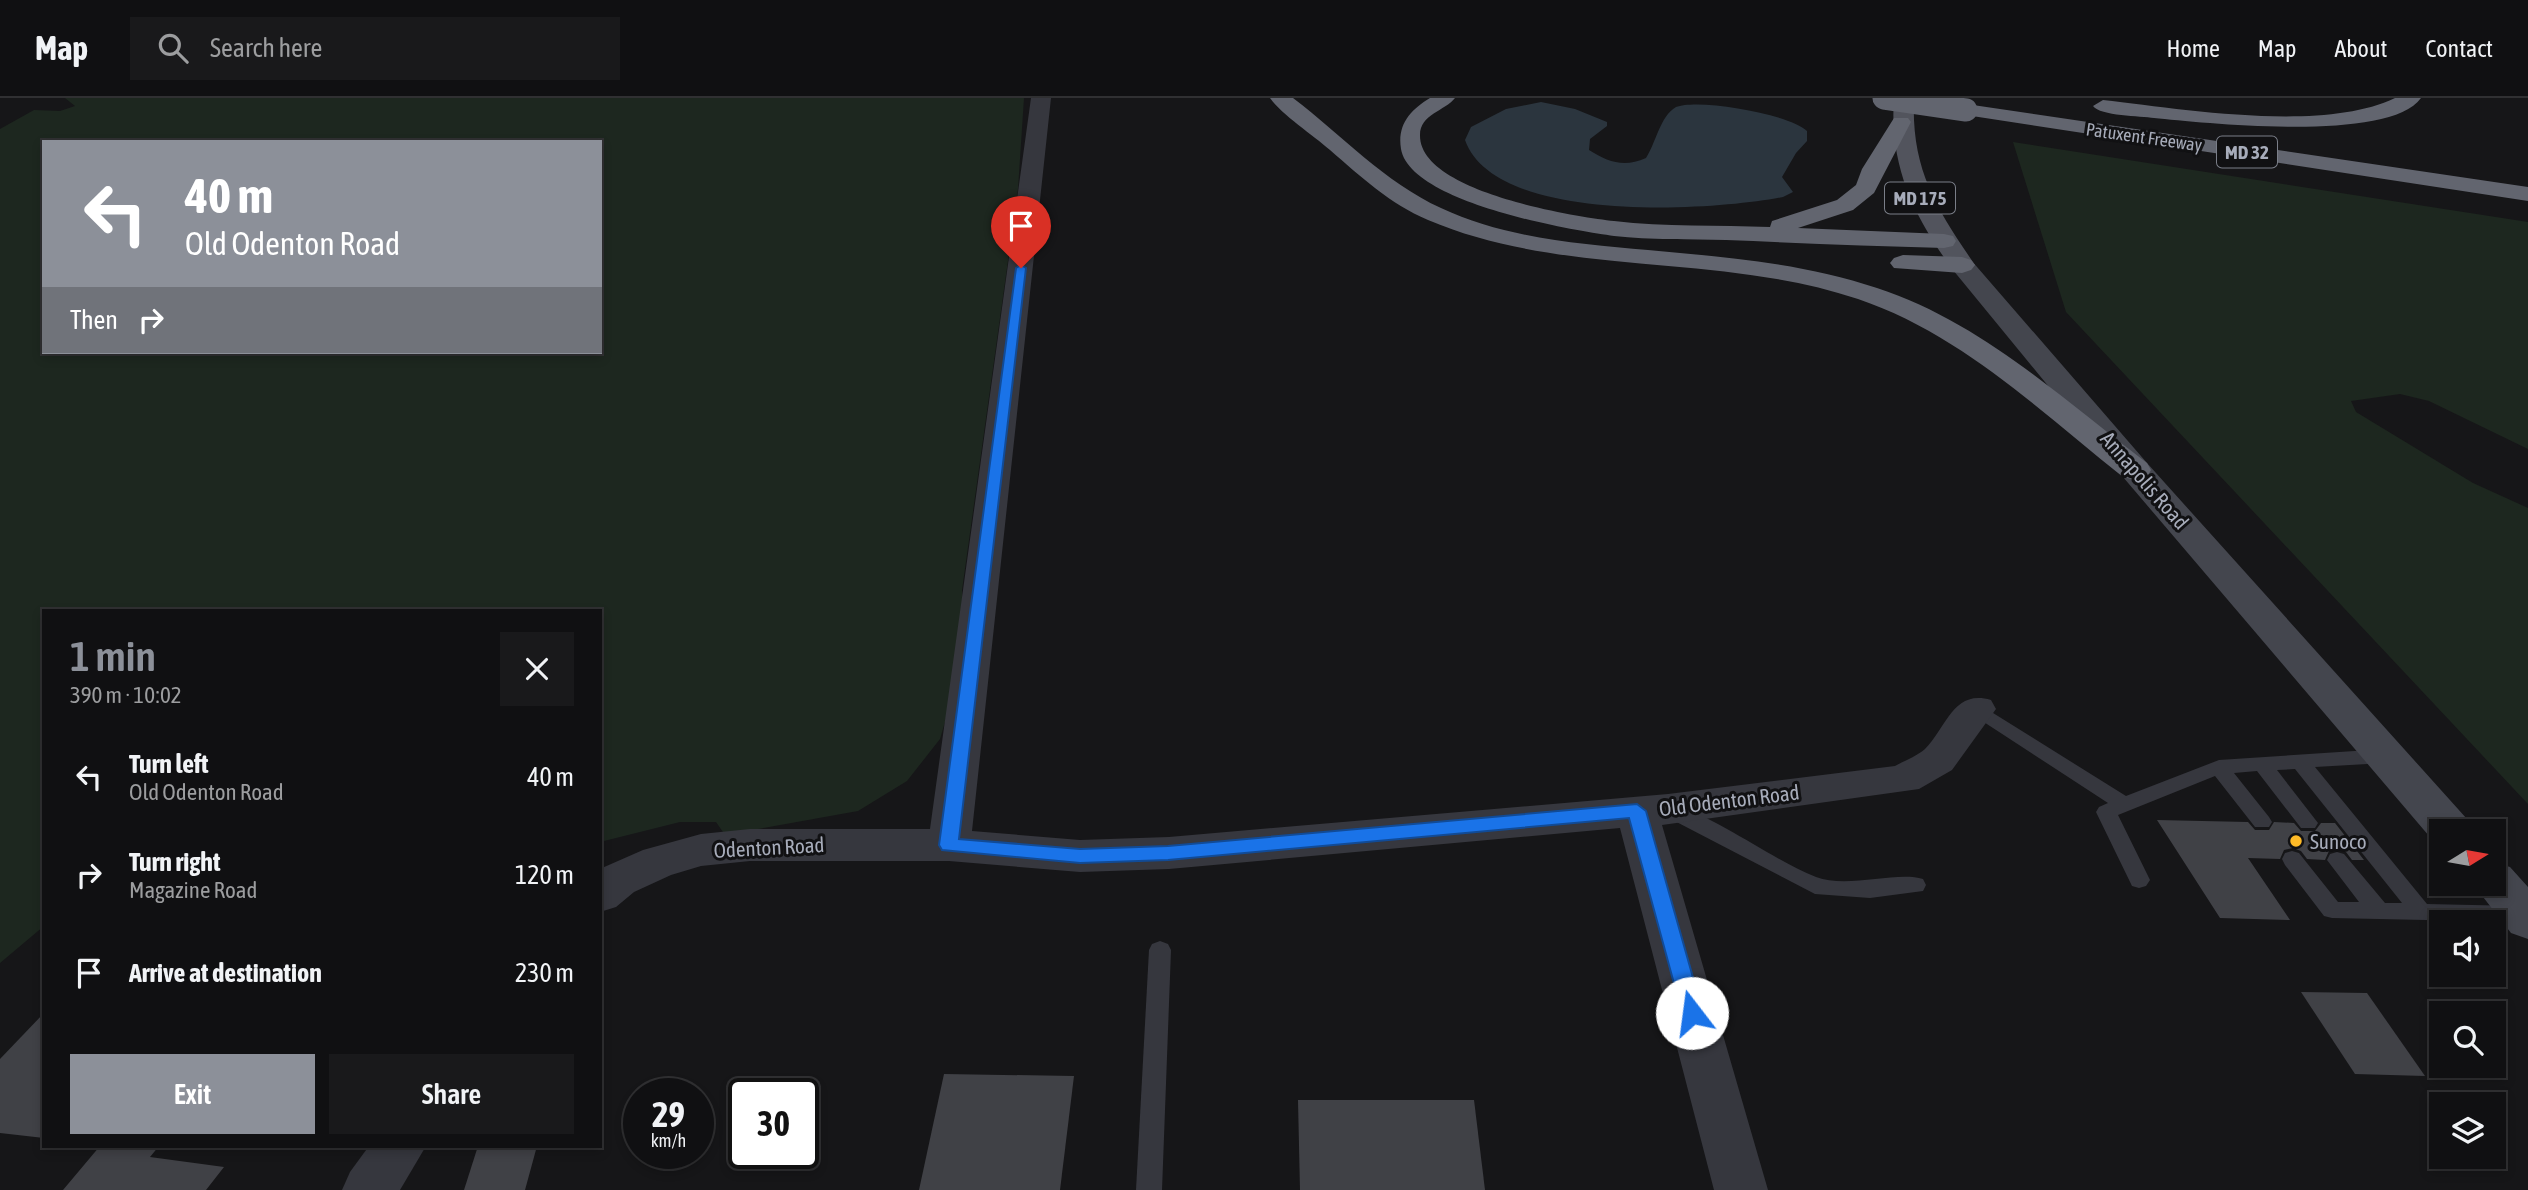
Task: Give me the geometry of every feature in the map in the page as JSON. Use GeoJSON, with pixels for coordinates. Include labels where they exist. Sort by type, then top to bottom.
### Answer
{"type":"FeatureCollection","features":[{"type":"Feature","properties":{"kind":"highway"},"geometry":{"type":"LineString","coordinates":[[1280,98],[1388,188],[1436,215],[1517,240],[1615,256],[1765,270],[1835,284],[1884,299],[1961,336],[2135,470]]}},
{"type":"Feature","properties":{"kind":"highway"},"geometry":{"type":"LineString","coordinates":[[1446,98],[1420,113],[1408,138],[1420,163],[1454,187],[1506,208],[1573,223],[1689,234],[1944,242]]}},
{"type":"Feature","properties":{"kind":"highway","name":"Patuxent Freeway"},"geometry":{"type":"LineString","coordinates":[[1884,98],[2528,194]]}},
{"type":"Feature","properties":{"kind":"highway","name":"Patuxent Freeway"},"geometry":{"type":"LineString","coordinates":[[2018,98],[2321,141]]}},
{"type":"Feature","properties":{"kind":"highway"},"geometry":{"type":"LineString","coordinates":[[2081,104],[2236,118],[2310,120],[2379,113],[2401,106],[2411,98]]}},
{"type":"Feature","properties":{"kind":"highway"},"geometry":{"type":"LineString","coordinates":[[1689,234],[1760,229],[1793,223],[1845,205],[1866,188],[1873,169],[1901,122]]}},
{"type":"Feature","properties":{"kind":"highway"},"geometry":{"type":"LineString","coordinates":[[1615,256],[1962,265]]}},
{"type":"Feature","properties":{"kind":"main road","name":"Annapolis Road"},"geometry":{"type":"LineString","coordinates":[[1904,98],[1901,122],[1903,153],[1913,183],[1944,242],[2135,470],[2440,819]]}},
{"type":"Feature","properties":{"kind":"street"},"geometry":{"type":"LineString","coordinates":[[949,845],[1041,98]]}},
{"type":"Feature","properties":{"kind":"street","name":"Old Odenton Road"},"geometry":{"type":"LineString","coordinates":[[949,845],[1080,856],[1168,853],[1652,810],[1904,779],[1938,760],[1977,709]]}},
{"type":"Feature","properties":{"kind":"street"},"geometry":{"type":"LineString","coordinates":[[1652,810],[1741,1190]]}},
{"type":"Feature","properties":{"kind":"street","name":"Odenton Road"},"geometry":{"type":"LineString","coordinates":[[602,893],[618,880],[638,871],[701,850],[799,843],[949,845]]}},
{"type":"Feature","properties":{"kind":"street"},"geometry":{"type":"LineString","coordinates":[[369,1190],[399,1148]]}},
{"type":"Feature","properties":{"kind":"lane"},"geometry":{"type":"LineString","coordinates":[[1977,709],[2124,804]]}},
{"type":"Feature","properties":{"kind":"lane"},"geometry":{"type":"LineString","coordinates":[[2139,880],[2106,812],[2219,767],[2385,756]]}},
{"type":"Feature","properties":{"kind":"lane"},"geometry":{"type":"LineString","coordinates":[[2300,762],[2421,912]]}},
{"type":"Feature","properties":{"kind":"lane"},"geometry":{"type":"LineString","coordinates":[[2262,764],[2308,823]]}},
{"type":"Feature","properties":{"kind":"lane"},"geometry":{"type":"LineString","coordinates":[[2219,767],[2262,822]]}},
{"type":"Feature","properties":{"kind":"lane"},"geometry":{"type":"LineString","coordinates":[[1652,810],[1815,886],[1870,890],[1915,885]]}},
{"type":"Feature","properties":{"kind":"lane"},"geometry":{"type":"LineString","coordinates":[[2292,859],[2332,910],[2421,912],[2515,905]]}},
{"type":"Feature","properties":{"kind":"lane"},"geometry":{"type":"LineString","coordinates":[[2337,860],[2379,911]]}},
{"type":"Feature","properties":{"kind":"lane"},"geometry":{"type":"LineString","coordinates":[[1149,1190],[1160,950]]}},
{"type":"Feature","properties":{"kind":"shaded area"},"geometry":{"type":"Polygon","coordinates":[[[65,98],[1024,98],[1018,189],[962,590],[965,653],[940,739],[907,781],[858,811],[725,835],[716,822],[680,822],[602,842],[602,609],[42,609],[42,928],[0,963],[0,129],[34,110],[60,111],[75,106],[65,98]]]}},
{"type":"Feature","properties":{"kind":"shaded area"},"geometry":{"type":"Polygon","coordinates":[[[1541,102],[1575,109],[1607,122],[1607,126],[1590,139],[1589,150],[1616,162],[1630,163],[1646,158],[1666,117],[1676,107],[1687,105],[1723,106],[1782,119],[1807,131],[1807,141],[1796,153],[1782,177],[1793,192],[1783,197],[1708,206],[1660,208],[1609,206],[1560,199],[1518,187],[1484,167],[1465,140],[1471,127],[1506,109],[1541,102]]]}},
{"type":"Feature","properties":{"kind":"shaded area"},"geometry":{"type":"Polygon","coordinates":[[[2013,142],[2528,222],[2528,449],[2429,401],[2400,394],[2351,401],[2356,412],[2473,483],[2528,508],[2528,804],[2066,312],[2013,142]]]}},
{"type":"Feature","properties":{"kind":"building"},"geometry":{"type":"Polygon","coordinates":[[[2157,820],[2248,822],[2255,830],[2269,830],[2274,822],[2294,823],[2301,831],[2315,831],[2321,823],[2335,823],[2364,860],[2352,860],[2346,852],[2338,849],[2329,851],[2325,860],[2307,859],[2301,851],[2293,848],[2284,850],[2280,859],[2248,858],[2290,920],[2220,918],[2157,820]]]}},
{"type":"Feature","properties":{"kind":"building"},"geometry":{"type":"Polygon","coordinates":[[[2301,992],[2367,993],[2425,1076],[2355,1074],[2301,992]]]}},
{"type":"Feature","properties":{"kind":"building"},"geometry":{"type":"Polygon","coordinates":[[[42,1015],[42,1138],[0,1133],[0,1059],[42,1015]]]}},
{"type":"Feature","properties":{"kind":"building"},"geometry":{"type":"Polygon","coordinates":[[[944,1074],[1074,1076],[1060,1190],[919,1190],[944,1074]]]}},
{"type":"Feature","properties":{"kind":"building"},"geometry":{"type":"Polygon","coordinates":[[[1298,1100],[1474,1100],[1485,1190],[1300,1190],[1298,1100]]]}},
{"type":"Feature","properties":{"kind":"building"},"geometry":{"type":"Polygon","coordinates":[[[98,1148],[157,1148],[150,1157],[224,1167],[206,1190],[63,1190],[98,1148]]]}},
{"type":"Feature","properties":{"kind":"building"},"geometry":{"type":"Polygon","coordinates":[[[477,1148],[536,1148],[525,1190],[464,1190],[477,1148]]]}},
{"type":"Feature","properties":{"kind":"place","name":"Sunoco"},"geometry":{"type":"Point","coordinates":[2296,841]}},
{"type":"Feature","properties":{"kind":"route"},"geometry":{"type":"LineString","coordinates":[[1021,268],[949,845],[1080,856],[1168,853],[1637,811],[1692,1013]]}}]}
